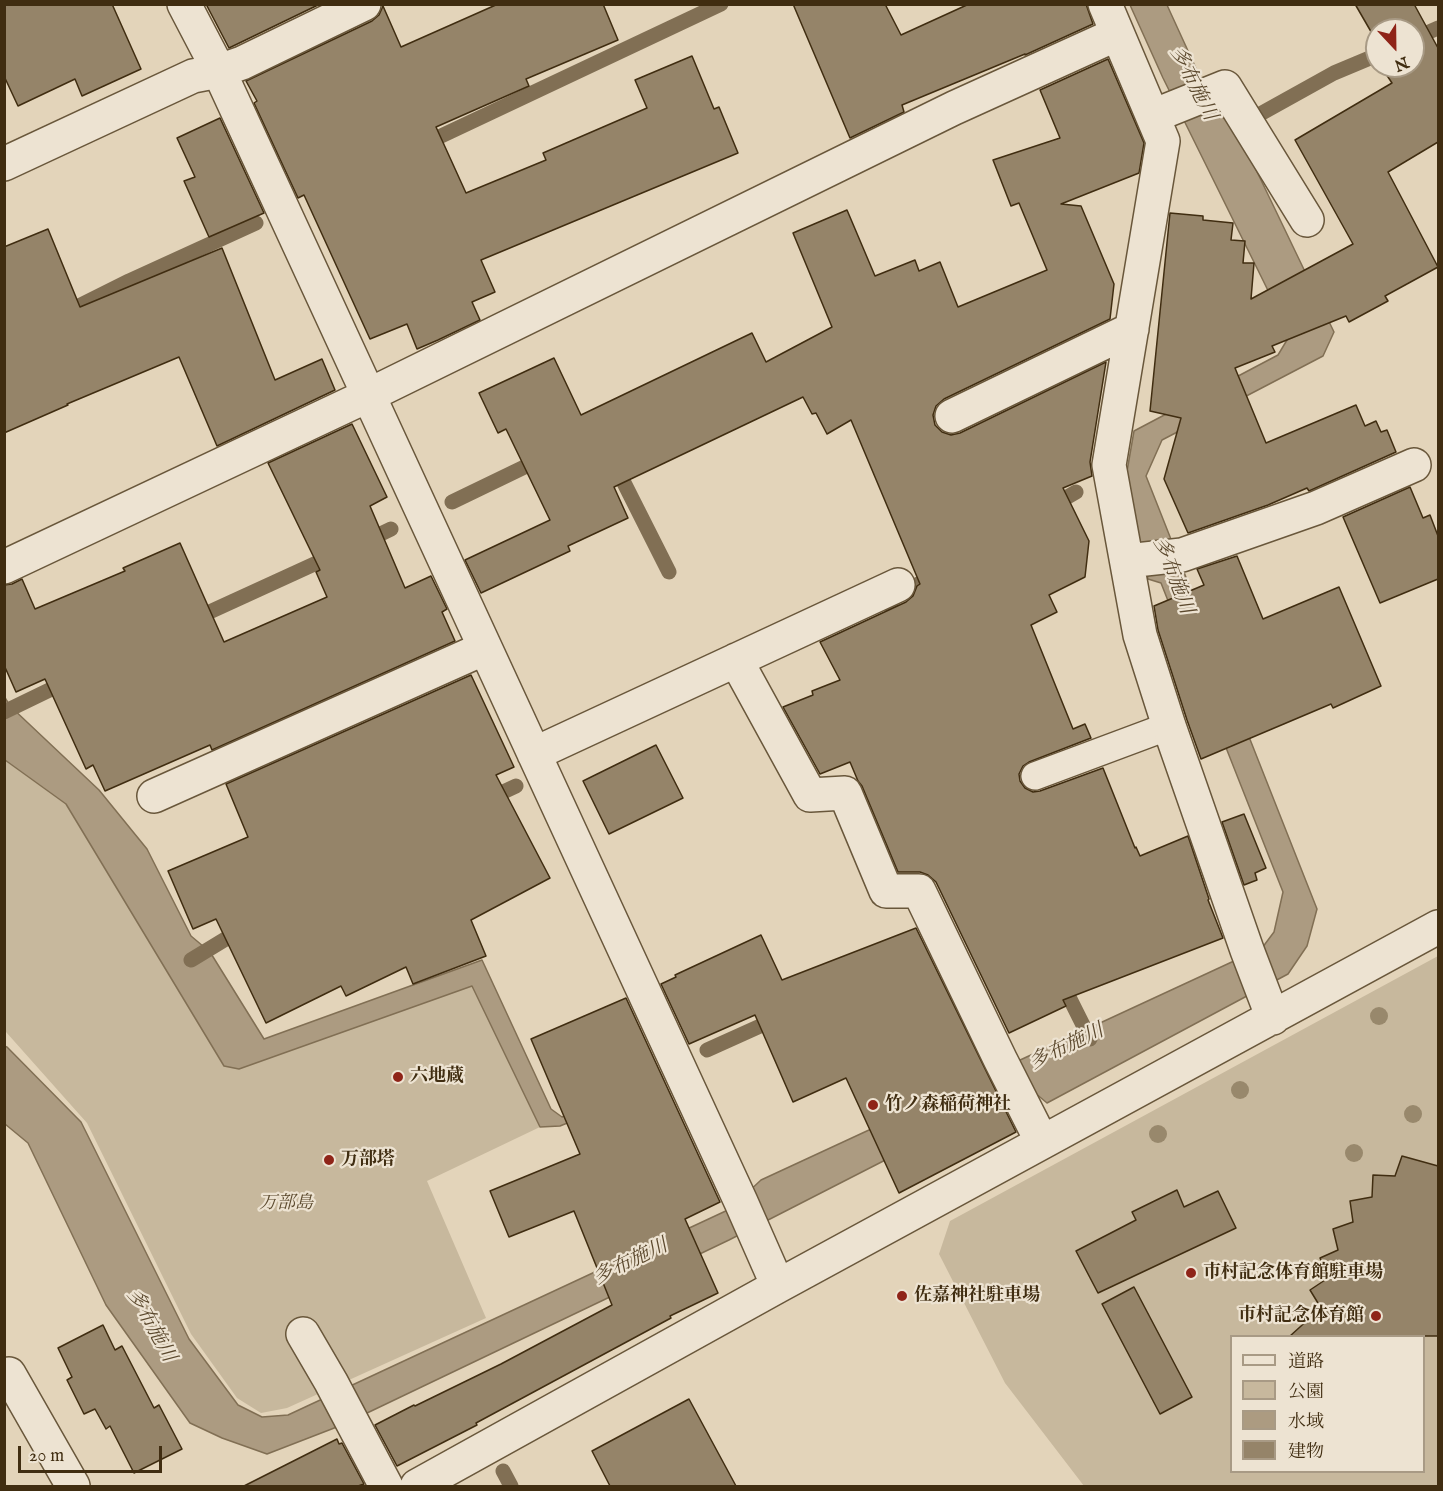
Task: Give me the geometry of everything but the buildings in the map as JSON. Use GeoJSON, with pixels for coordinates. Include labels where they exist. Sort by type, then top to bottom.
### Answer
{"type":"FeatureCollection","features":[{"type":"Feature","properties":{"kind":"street"},"geometry":{"type":"LineString","coordinates":[[184,4],[219,71],[778,1286]]}},
{"type":"Feature","properties":{"kind":"street"},"geometry":{"type":"LineString","coordinates":[[4,164],[193,76],[219,71],[242,63],[364,4]]}},
{"type":"Feature","properties":{"kind":"street"},"geometry":{"type":"LineString","coordinates":[[4,567],[369,395],[954,108],[1111,19],[1163,141],[1109,465],[1140,634],[1169,726],[1268,1006]]}},
{"type":"Feature","properties":{"kind":"street"},"geometry":{"type":"LineString","coordinates":[[1153,116],[1239,110],[1307,220]]}},
{"type":"Feature","properties":{"kind":"street"},"geometry":{"type":"LineString","coordinates":[[952,416],[1132,329]]}},
{"type":"Feature","properties":{"kind":"street"},"geometry":{"type":"LineString","coordinates":[[1127,561],[1182,555],[1316,508],[1414,465]]}},
{"type":"Feature","properties":{"kind":"street"},"geometry":{"type":"LineString","coordinates":[[534,754],[898,585]]}},
{"type":"Feature","properties":{"kind":"street"},"geometry":{"type":"LineString","coordinates":[[154,796],[485,648]]}},
{"type":"Feature","properties":{"kind":"street"},"geometry":{"type":"LineString","coordinates":[[736,660],[810,795],[845,793],[886,891],[919,891],[1042,1142]]}},
{"type":"Feature","properties":{"kind":"street"},"geometry":{"type":"LineString","coordinates":[[417,1486],[1042,1142],[1268,1006],[1438,927]]}},
{"type":"Feature","properties":{"kind":"street"},"geometry":{"type":"LineString","coordinates":[[303,1334],[386,1486]]}},
{"type":"Feature","properties":{"kind":"street"},"geometry":{"type":"LineString","coordinates":[[4,1377],[9,1374],[73,1486]]}},
{"type":"Feature","properties":{"kind":"lane"},"geometry":{"type":"LineString","coordinates":[[1035,776],[1169,726]]}},
{"type":"Feature","properties":{"kind":"green space","name":"万部島"},"geometry":{"type":"Polygon","coordinates":[[[5,760],[66,804],[224,1066],[239,1069],[472,985],[540,1127],[427,1181],[486,1318],[287,1408],[261,1413],[237,1398],[191,1334],[87,1123],[5,1032],[5,760]]]}},
{"type":"Feature","properties":{"kind":"green space"},"geometry":{"type":"Polygon","coordinates":[[[1438,956],[1438,1486],[1084,1486],[1005,1383],[939,1254],[950,1221],[1438,956]]]}},
{"type":"Feature","properties":{"kind":"water","name":"多布施川"},"geometry":{"type":"Polygon","coordinates":[[[1130,5],[1167,5],[1216,112],[1236,128],[1334,332],[1323,356],[1162,440],[1146,476],[1317,909],[1307,946],[1288,974],[1047,1103],[1028,1087],[729,1240],[342,1425],[267,1454],[222,1438],[190,1423],[106,1305],[28,1143],[5,1124],[4,1046],[81,1122],[189,1339],[238,1405],[262,1417],[288,1415],[730,1209],[761,1180],[1262,948],[1274,932],[1283,892],[1161,583],[1148,579],[1126,477],[1134,431],[1278,355],[1290,335],[1163,78],[1130,5]]]}},
{"type":"Feature","properties":{"kind":"water"},"geometry":{"type":"Polygon","coordinates":[[[4,696],[10,706],[99,790],[147,849],[191,936],[210,952],[264,1039],[482,960],[551,1109],[562,1117],[658,1077],[661,1085],[560,1126],[540,1127],[472,986],[239,1069],[224,1066],[66,804],[5,760],[4,696]]]}},
{"type":"Feature","properties":{"kind":"waterway"},"geometry":{"type":"LineString","coordinates":[[422,145],[721,4]]}},
{"type":"Feature","properties":{"kind":"waterway"},"geometry":{"type":"LineString","coordinates":[[1425,34],[1438,28]]}},
{"type":"Feature","properties":{"kind":"waterway"},"geometry":{"type":"LineString","coordinates":[[1244,123],[1334,73],[1365,60]]}},
{"type":"Feature","properties":{"kind":"waterway"},"geometry":{"type":"LineString","coordinates":[[61,315],[256,223]]}},
{"type":"Feature","properties":{"kind":"waterway"},"geometry":{"type":"LineString","coordinates":[[452,502],[541,459]]}},
{"type":"Feature","properties":{"kind":"waterway"},"geometry":{"type":"LineString","coordinates":[[615,465],[669,572]]}},
{"type":"Feature","properties":{"kind":"waterway"},"geometry":{"type":"LineString","coordinates":[[1050,507],[1076,492]]}},
{"type":"Feature","properties":{"kind":"waterway"},"geometry":{"type":"LineString","coordinates":[[364,542],[391,529]]}},
{"type":"Feature","properties":{"kind":"waterway"},"geometry":{"type":"LineString","coordinates":[[192,620],[334,555]]}},
{"type":"Feature","properties":{"kind":"waterway"},"geometry":{"type":"LineString","coordinates":[[900,626],[889,601],[936,574]]}},
{"type":"Feature","properties":{"kind":"waterway"},"geometry":{"type":"LineString","coordinates":[[4,712],[68,681]]}},
{"type":"Feature","properties":{"kind":"waterway"},"geometry":{"type":"LineString","coordinates":[[486,800],[516,786]]}},
{"type":"Feature","properties":{"kind":"waterway"},"geometry":{"type":"LineString","coordinates":[[191,960],[242,929]]}},
{"type":"Feature","properties":{"kind":"waterway","name":"多布施川"},"geometry":{"type":"LineString","coordinates":[[1061,981],[1090,1039]]}},
{"type":"Feature","properties":{"kind":"waterway"},"geometry":{"type":"LineString","coordinates":[[707,1050],[778,1018]]}},
{"type":"Feature","properties":{"kind":"waterway"},"geometry":{"type":"LineString","coordinates":[[503,1471],[511,1486]]}},
{"type":"Feature","properties":{"kind":"place","name":"六地蔵"},"geometry":{"type":"Point","coordinates":[398,1077]}},
{"type":"Feature","properties":{"kind":"place","name":"竹ノ森稲荷神社"},"geometry":{"type":"Point","coordinates":[873,1105]}},
{"type":"Feature","properties":{"kind":"place","name":"万部塔"},"geometry":{"type":"Point","coordinates":[329,1160]}},
{"type":"Feature","properties":{"kind":"place","name":"市村記念体育館駐車場"},"geometry":{"type":"Point","coordinates":[1191,1273]}},
{"type":"Feature","properties":{"kind":"place","name":"佐嘉神社駐車場"},"geometry":{"type":"Point","coordinates":[902,1296]}},
{"type":"Feature","properties":{"kind":"place","name":"市村記念体育館"},"geometry":{"type":"Point","coordinates":[1376,1316]}}]}
